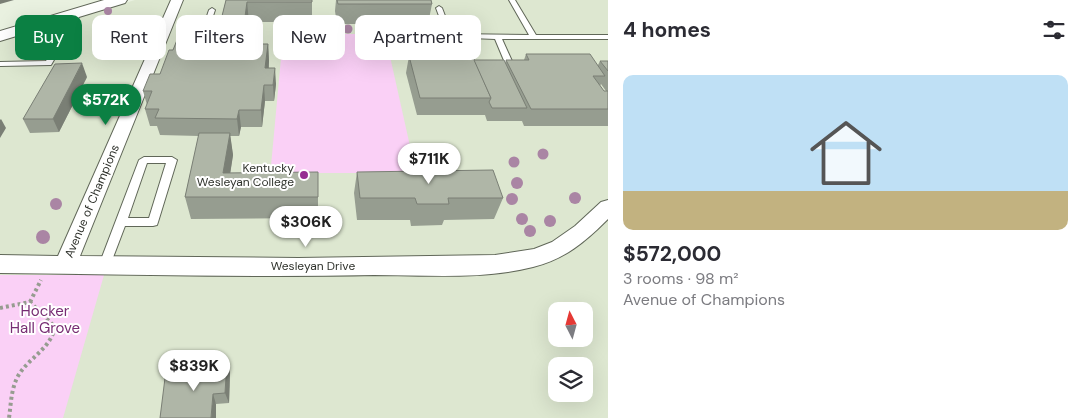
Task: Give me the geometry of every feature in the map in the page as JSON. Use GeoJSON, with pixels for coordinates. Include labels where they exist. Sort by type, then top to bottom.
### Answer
{"type":"FeatureCollection","features":[{"type":"Feature","properties":{"kind":"street"},"geometry":{"type":"LineString","coordinates":[[0,36],[80,10],[120,0]]}},
{"type":"Feature","properties":{"kind":"street","name":"Avenue of Champions"},"geometry":{"type":"LineString","coordinates":[[65,265],[177,0]]}},
{"type":"Feature","properties":{"kind":"street","name":"Wesleyan Drive"},"geometry":{"type":"LineString","coordinates":[[0,264],[358,267],[500,263],[528,259],[554,251],[574,239],[608,207]]}},
{"type":"Feature","properties":{"kind":"lane"},"geometry":{"type":"LineString","coordinates":[[512,0],[534,36]]}},
{"type":"Feature","properties":{"kind":"lane"},"geometry":{"type":"LineString","coordinates":[[439,8],[450,36],[608,37]]}},
{"type":"Feature","properties":{"kind":"lane"},"geometry":{"type":"LineString","coordinates":[[0,64],[48,63],[80,10]]}},
{"type":"Feature","properties":{"kind":"lane"},"geometry":{"type":"LineString","coordinates":[[210,15],[212,10]]}},
{"type":"Feature","properties":{"kind":"lane"},"geometry":{"type":"LineString","coordinates":[[496,36],[512,70]]}},
{"type":"Feature","properties":{"kind":"lane"},"geometry":{"type":"LineString","coordinates":[[105,265],[120,222],[144,160],[172,160],[153,222],[120,222]]}},
{"type":"Feature","properties":{"kind":"path"},"geometry":{"type":"LineString","coordinates":[[0,308],[30,302],[55,327],[54,336],[48,348],[28,364],[14,383],[9,418]]}},
{"type":"Feature","properties":{"kind":"shaded area","name":"Kentucky Wesleyan College"},"geometry":{"type":"Polygon","coordinates":[[[135,0],[608,0],[608,418],[0,418],[0,40],[15,36],[15,60],[82,60],[82,16],[135,0]]]}},
{"type":"Feature","properties":{"kind":"green space"},"geometry":{"type":"Polygon","coordinates":[[[345,34],[355,34],[355,60],[391,60],[416,173],[280,173],[271,166],[281,60],[345,60],[345,34]]]}},
{"type":"Feature","properties":{"kind":"green space","name":"Hocker Hall Grove"},"geometry":{"type":"Polygon","coordinates":[[[0,275],[104,275],[63,418],[0,418],[0,275]]]}},
{"type":"Feature","properties":{"kind":"building"},"geometry":{"type":"Polygon","coordinates":[[[226,0],[312,0],[312,2],[247,2],[245,15],[222,15],[226,0]]]}},
{"type":"Feature","properties":{"kind":"building"},"geometry":{"type":"Polygon","coordinates":[[[337,0],[431,0],[432,4],[338,4],[337,0]]]}},
{"type":"Feature","properties":{"kind":"building"},"geometry":{"type":"Polygon","coordinates":[[[176,42],[176,60],[263,60],[263,44],[268,44],[265,68],[275,68],[273,85],[264,85],[261,110],[239,110],[237,119],[155,118],[159,109],[145,109],[152,91],[143,91],[150,74],[160,74],[169,50],[173,50],[176,42]]]}},
{"type":"Feature","properties":{"kind":"building"},"geometry":{"type":"Polygon","coordinates":[[[526,54],[590,54],[605,76],[593,76],[604,91],[608,91],[608,109],[531,109],[506,60],[529,60],[526,54]]]}},
{"type":"Feature","properties":{"kind":"building"},"geometry":{"type":"Polygon","coordinates":[[[410,60],[475,60],[491,98],[420,98],[410,60]]]}},
{"type":"Feature","properties":{"kind":"building"},"geometry":{"type":"Polygon","coordinates":[[[474,60],[504,60],[527,108],[492,108],[489,102],[491,98],[474,60]]]}},
{"type":"Feature","properties":{"kind":"building"},"geometry":{"type":"Polygon","coordinates":[[[600,61],[608,61],[608,71],[600,61]]]}},
{"type":"Feature","properties":{"kind":"building"},"geometry":{"type":"Polygon","coordinates":[[[82,63],[53,119],[23,119],[55,64],[82,63]]]}},
{"type":"Feature","properties":{"kind":"building"},"geometry":{"type":"Polygon","coordinates":[[[199,133],[230,133],[223,173],[318,172],[318,197],[185,197],[199,133]]]}},
{"type":"Feature","properties":{"kind":"building"},"geometry":{"type":"Polygon","coordinates":[[[493,170],[503,198],[448,198],[449,204],[417,204],[415,198],[360,198],[357,172],[493,170]]]}},
{"type":"Feature","properties":{"kind":"building"},"geometry":{"type":"Polygon","coordinates":[[[227,362],[225,393],[213,394],[211,418],[160,418],[165,378],[195,376],[196,363],[227,362]]]}},
{"type":"Feature","properties":{"kind":"place","name":"Kentucky Wesleyan College"},"geometry":{"type":"Point","coordinates":[304,175]}}]}
